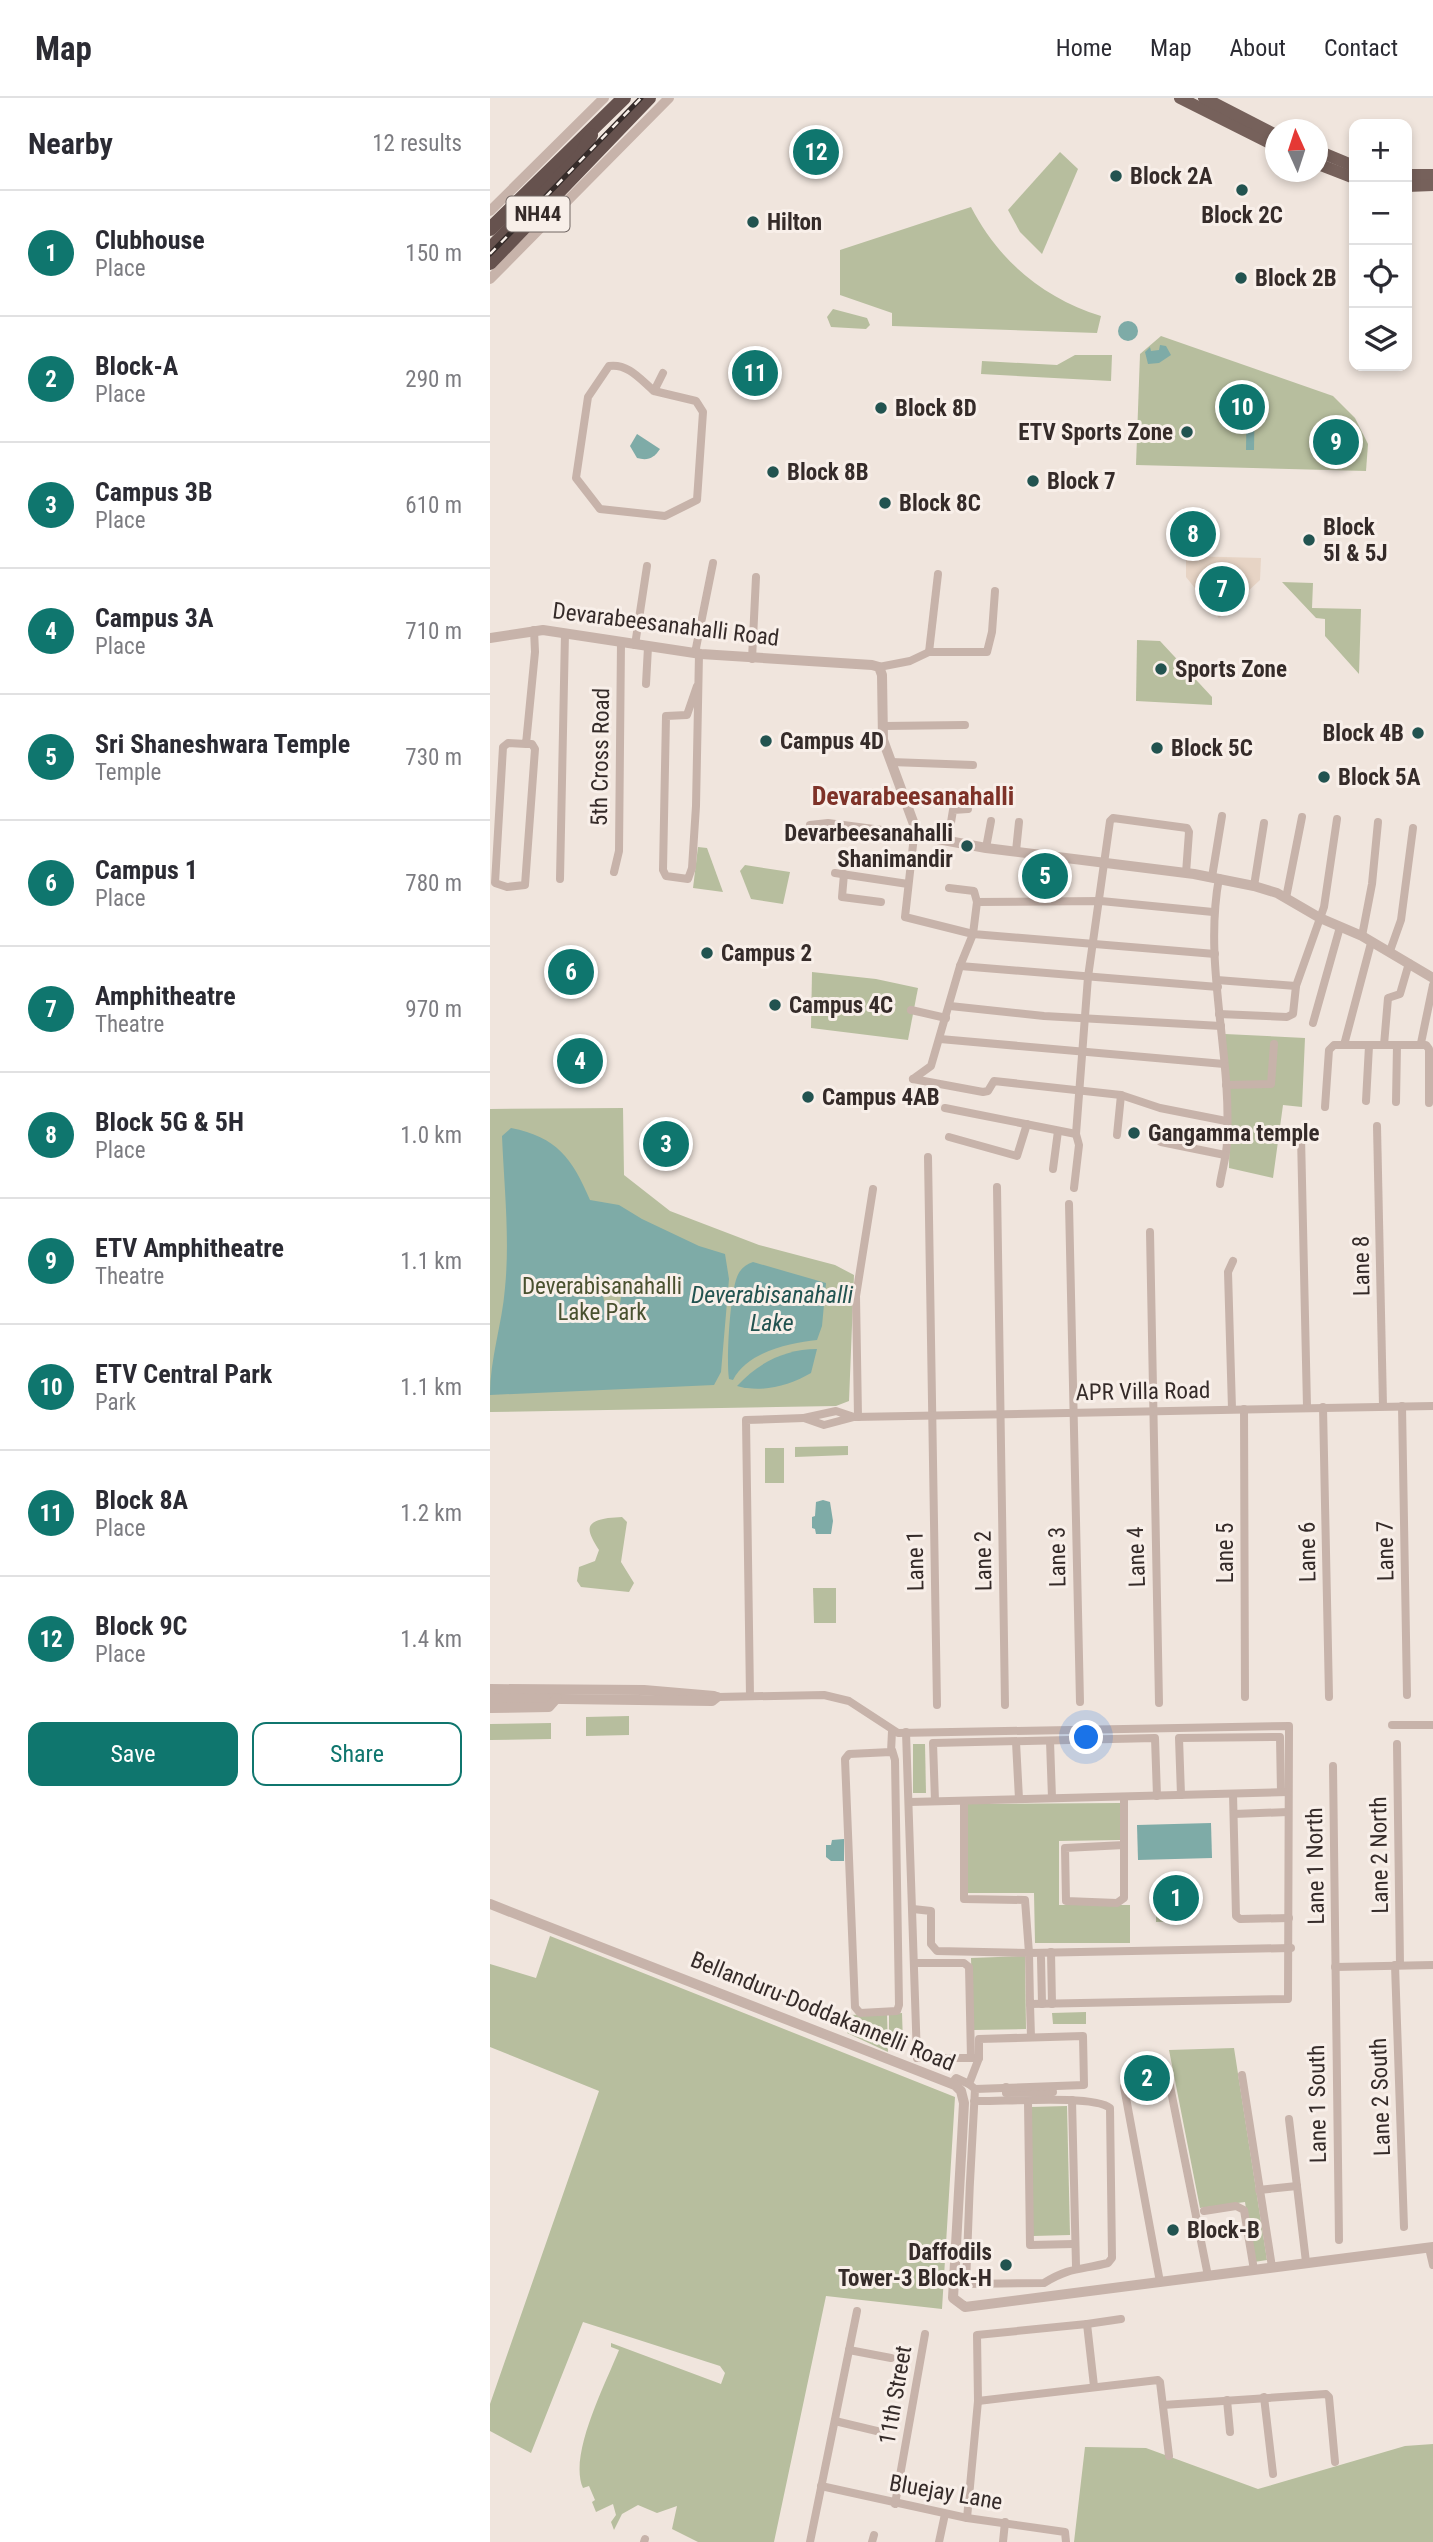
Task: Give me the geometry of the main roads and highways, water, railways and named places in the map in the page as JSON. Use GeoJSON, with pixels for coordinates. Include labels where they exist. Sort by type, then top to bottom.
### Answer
{"type":"FeatureCollection","features":[{"type":"Feature","properties":{"kind":"highway","name":"NH44"},"geometry":{"type":"LineString","coordinates":[[490,229],[624,98]]}},
{"type":"Feature","properties":{"kind":"highway","name":"NH44"},"geometry":{"type":"LineString","coordinates":[[490,263],[649,98]]}},
{"type":"Feature","properties":{"kind":"highway"},"geometry":{"type":"LineString","coordinates":[[490,248],[582,154],[597,124]]}},
{"type":"Feature","properties":{"kind":"main road"},"geometry":{"type":"LineString","coordinates":[[1180,98],[1265,140]]}},
{"type":"Feature","properties":{"kind":"main road"},"geometry":{"type":"LineString","coordinates":[[1204,98],[1265,129]]}},
{"type":"Feature","properties":{"kind":"main road"},"geometry":{"type":"LineString","coordinates":[[1328,155],[1349,164]]}},
{"type":"Feature","properties":{"kind":"main road"},"geometry":{"type":"LineString","coordinates":[[1328,168],[1349,176]]}},
{"type":"Feature","properties":{"kind":"main road"},"geometry":{"type":"LineString","coordinates":[[1412,175],[1433,175]]}},
{"type":"Feature","properties":{"kind":"main road"},"geometry":{"type":"LineString","coordinates":[[1412,186],[1433,185]]}},
{"type":"Feature","properties":{"kind":"water"},"geometry":{"type":"Polygon","coordinates":[[[1128,321],[1135,324],[1138,331],[1135,338],[1128,341],[1121,338],[1118,331],[1121,324],[1128,321]]]}},
{"type":"Feature","properties":{"kind":"water"},"geometry":{"type":"Polygon","coordinates":[[[1160,345],[1166,346],[1171,355],[1159,363],[1148,364],[1145,352],[1150,347],[1151,351],[1159,350],[1160,345]]]}},
{"type":"Feature","properties":{"kind":"water"},"geometry":{"type":"Polygon","coordinates":[[[1247,390],[1255,390],[1254,450],[1246,450],[1247,390]]]}},
{"type":"Feature","properties":{"kind":"water"},"geometry":{"type":"Polygon","coordinates":[[[637,434],[660,449],[653,457],[637,458],[630,446],[637,434]]]}},
{"type":"Feature","properties":{"kind":"water","name":"Deverabisanahalli Lake"},"geometry":{"type":"Polygon","coordinates":[[[511,1128],[540,1137],[569,1161],[590,1200],[619,1205],[699,1246],[725,1254],[729,1279],[721,1372],[714,1385],[490,1395],[506,1269],[507,1231],[502,1136],[511,1128]],[[610,1289],[603,1295],[605,1307],[615,1309],[620,1304],[621,1297],[617,1291],[610,1289]]]}},
{"type":"Feature","properties":{"kind":"water","name":"Deverabisanahalli Lake"},"geometry":{"type":"Polygon","coordinates":[[[753,1262],[826,1283],[822,1326],[817,1340],[782,1347],[758,1356],[739,1370],[733,1380],[729,1379],[728,1358],[732,1298],[737,1277],[745,1266],[753,1262]]]}},
{"type":"Feature","properties":{"kind":"water","name":"Deverabisanahalli Lake"},"geometry":{"type":"Polygon","coordinates":[[[817,1349],[811,1373],[802,1378],[765,1388],[737,1386],[773,1359],[794,1352],[817,1349]]]}},
{"type":"Feature","properties":{"kind":"water"},"geometry":{"type":"Polygon","coordinates":[[[816,1502],[830,1502],[833,1521],[831,1534],[816,1534],[812,1528],[816,1502]]]}},
{"type":"Feature","properties":{"kind":"water"},"geometry":{"type":"Polygon","coordinates":[[[1211,1823],[1212,1858],[1138,1860],[1137,1825],[1211,1823]]]}},
{"type":"Feature","properties":{"kind":"water"},"geometry":{"type":"Polygon","coordinates":[[[844,1839],[844,1861],[831,1861],[826,1857],[826,1845],[831,1845],[832,1840],[844,1839]]]}},
{"type":"Feature","properties":{"kind":"railway"},"geometry":{"type":"LineString","coordinates":[[490,254],[641,98]]}},
{"type":"Feature","properties":{"kind":"place","name":"Block 9C"},"geometry":{"type":"Point","coordinates":[816,152]}},
{"type":"Feature","properties":{"kind":"place","name":"Block 2A"},"geometry":{"type":"Point","coordinates":[1116,176]}},
{"type":"Feature","properties":{"kind":"place","name":"Block 2C"},"geometry":{"type":"Point","coordinates":[1242,190]}},
{"type":"Feature","properties":{"kind":"place","name":"Hilton"},"geometry":{"type":"Point","coordinates":[753,222]}},
{"type":"Feature","properties":{"kind":"place","name":"Block 2B"},"geometry":{"type":"Point","coordinates":[1241,278]}},
{"type":"Feature","properties":{"kind":"place","name":"Block 8A"},"geometry":{"type":"Point","coordinates":[755,373]}},
{"type":"Feature","properties":{"kind":"place","name":"ETV Central Park"},"geometry":{"type":"Point","coordinates":[1242,407]}},
{"type":"Feature","properties":{"kind":"place","name":"Block 8D"},"geometry":{"type":"Point","coordinates":[881,408]}},
{"type":"Feature","properties":{"kind":"place","name":"ETV Sports Zone"},"geometry":{"type":"Point","coordinates":[1187,432]}},
{"type":"Feature","properties":{"kind":"place","name":"ETV Amphitheatre"},"geometry":{"type":"Point","coordinates":[1336,442]}},
{"type":"Feature","properties":{"kind":"place","name":"Block 8B"},"geometry":{"type":"Point","coordinates":[773,472]}},
{"type":"Feature","properties":{"kind":"place","name":"Block 7"},"geometry":{"type":"Point","coordinates":[1033,481]}},
{"type":"Feature","properties":{"kind":"place","name":"Block 8C"},"geometry":{"type":"Point","coordinates":[885,503]}},
{"type":"Feature","properties":{"kind":"place","name":"Block 5G & 5H"},"geometry":{"type":"Point","coordinates":[1193,534]}},
{"type":"Feature","properties":{"kind":"place","name":"Block 5I & 5J"},"geometry":{"type":"Point","coordinates":[1309,540]}},
{"type":"Feature","properties":{"kind":"place","name":"Amphitheatre"},"geometry":{"type":"Point","coordinates":[1222,589]}},
{"type":"Feature","properties":{"kind":"place","name":"Sports Zone"},"geometry":{"type":"Point","coordinates":[1161,669]}},
{"type":"Feature","properties":{"kind":"place","name":"Block 4B"},"geometry":{"type":"Point","coordinates":[1418,733]}},
{"type":"Feature","properties":{"kind":"place","name":"Campus 4D"},"geometry":{"type":"Point","coordinates":[766,741]}},
{"type":"Feature","properties":{"kind":"place","name":"Block 5C"},"geometry":{"type":"Point","coordinates":[1157,748]}},
{"type":"Feature","properties":{"kind":"place","name":"Block 5A"},"geometry":{"type":"Point","coordinates":[1324,777]}},
{"type":"Feature","properties":{"kind":"place","name":"Devarbeesanahalli Shanimandir"},"geometry":{"type":"Point","coordinates":[967,846]}},
{"type":"Feature","properties":{"kind":"place","name":"Sri Shaneshwara Temple"},"geometry":{"type":"Point","coordinates":[1045,876]}},
{"type":"Feature","properties":{"kind":"place","name":"Campus 2"},"geometry":{"type":"Point","coordinates":[707,953]}},
{"type":"Feature","properties":{"kind":"place","name":"Campus 1"},"geometry":{"type":"Point","coordinates":[571,972]}},
{"type":"Feature","properties":{"kind":"place","name":"Campus 4C"},"geometry":{"type":"Point","coordinates":[775,1005]}},
{"type":"Feature","properties":{"kind":"place","name":"Campus 3A"},"geometry":{"type":"Point","coordinates":[580,1061]}},
{"type":"Feature","properties":{"kind":"place","name":"Campus 4AB"},"geometry":{"type":"Point","coordinates":[808,1097]}},
{"type":"Feature","properties":{"kind":"place","name":"Gangamma temple"},"geometry":{"type":"Point","coordinates":[1134,1133]}},
{"type":"Feature","properties":{"kind":"place","name":"Campus 3B"},"geometry":{"type":"Point","coordinates":[666,1144]}},
{"type":"Feature","properties":{"kind":"place","name":"Clubhouse"},"geometry":{"type":"Point","coordinates":[1176,1898]}},
{"type":"Feature","properties":{"kind":"place","name":"Block-A"},"geometry":{"type":"Point","coordinates":[1147,2078]}},
{"type":"Feature","properties":{"kind":"place","name":"Block-B"},"geometry":{"type":"Point","coordinates":[1173,2230]}},
{"type":"Feature","properties":{"kind":"place","name":"Daffodils Tower-3 Block-H"},"geometry":{"type":"Point","coordinates":[1006,2265]}},
{"type":"Feature","properties":{"kind":"district","name":"Devarabeesanahalli"},"geometry":{"type":"Point","coordinates":[913,796]}},
{"type":"Feature","properties":{"kind":"park label","name":"Deverabisanahalli Lake Park"},"geometry":{"type":"Point","coordinates":[602,1299]}}]}
